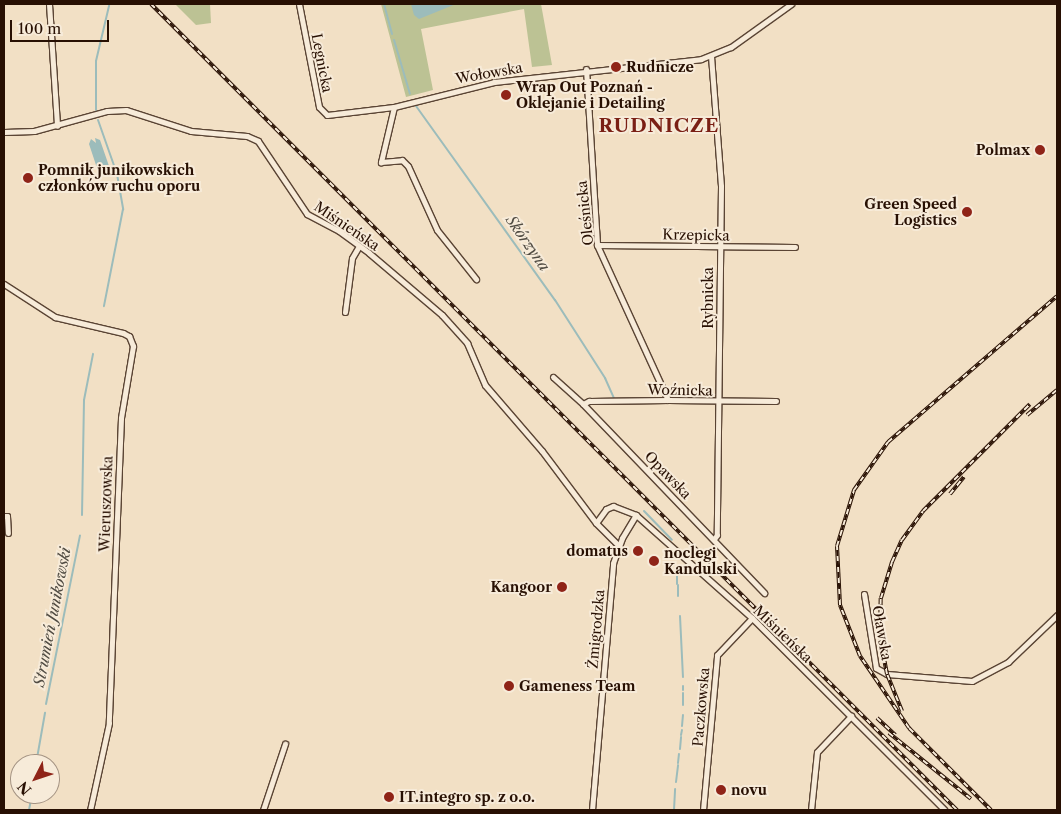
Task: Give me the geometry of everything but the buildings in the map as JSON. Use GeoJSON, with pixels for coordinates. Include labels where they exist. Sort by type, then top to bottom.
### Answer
{"type":"FeatureCollection","features":[{"type":"Feature","properties":{"kind":"street"},"geometry":{"type":"LineString","coordinates":[[50,4],[56,126]]}},
{"type":"Feature","properties":{"kind":"street","name":"Legnicka"},"geometry":{"type":"LineString","coordinates":[[299,4],[321,111],[327,115],[394,107]]}},
{"type":"Feature","properties":{"kind":"street","name":"Wołowska"},"geometry":{"type":"LineString","coordinates":[[394,107],[494,82],[586,69],[711,56],[741,40],[792,4]]}},
{"type":"Feature","properties":{"kind":"street","name":"Rybnicka"},"geometry":{"type":"LineString","coordinates":[[711,56],[721,186],[717,535],[714,539]]}},
{"type":"Feature","properties":{"kind":"street","name":"Oleśnicka"},"geometry":{"type":"LineString","coordinates":[[586,69],[598,245],[668,400]]}},
{"type":"Feature","properties":{"kind":"street"},"geometry":{"type":"LineString","coordinates":[[394,107],[381,162],[402,160],[408,166],[432,222],[476,280]]}},
{"type":"Feature","properties":{"kind":"street","name":"Miśnieńska"},"geometry":{"type":"LineString","coordinates":[[4,132],[34,131],[107,111],[126,110],[191,131],[252,138],[260,144],[307,214],[339,231],[442,315],[467,343],[485,385],[542,451],[596,523],[619,546]]}},
{"type":"Feature","properties":{"kind":"street","name":"Krzepicka"},"geometry":{"type":"LineString","coordinates":[[598,245],[795,247]]}},
{"type":"Feature","properties":{"kind":"street"},"geometry":{"type":"LineString","coordinates":[[345,312],[352,258],[359,246]]}},
{"type":"Feature","properties":{"kind":"street","name":"Wieruszowska"},"geometry":{"type":"LineString","coordinates":[[4,284],[49,314],[73,324],[123,333],[128,336],[133,346],[121,418],[108,723],[90,810]]}},
{"type":"Feature","properties":{"kind":"street","name":"Opawska"},"geometry":{"type":"LineString","coordinates":[[553,377],[583,404],[764,593]]}},
{"type":"Feature","properties":{"kind":"street","name":"Woźnicka"},"geometry":{"type":"LineString","coordinates":[[583,404],[589,401],[668,400],[776,402]]}},
{"type":"Feature","properties":{"kind":"street","name":"Miśnieńska"},"geometry":{"type":"LineString","coordinates":[[596,523],[606,510],[614,506],[636,515],[752,618],[945,810]]}},
{"type":"Feature","properties":{"kind":"street","name":"Żmigrodzka"},"geometry":{"type":"LineString","coordinates":[[592,810],[613,563],[619,546],[636,515]]}},
{"type":"Feature","properties":{"kind":"street"},"geometry":{"type":"LineString","coordinates":[[4,516],[7,516],[8,533]]}},
{"type":"Feature","properties":{"kind":"street","name":"Oławska"},"geometry":{"type":"LineString","coordinates":[[864,594],[876,668],[881,674],[972,680],[1008,662],[1057,615]]}},
{"type":"Feature","properties":{"kind":"street","name":"Paczkowska"},"geometry":{"type":"LineString","coordinates":[[703,810],[717,655],[752,618]]}},
{"type":"Feature","properties":{"kind":"street"},"geometry":{"type":"LineString","coordinates":[[811,810],[818,750],[851,716]]}},
{"type":"Feature","properties":{"kind":"street"},"geometry":{"type":"LineString","coordinates":[[263,810],[285,744]]}},
{"type":"Feature","properties":{"kind":"green space"},"geometry":{"type":"Polygon","coordinates":[[[175,4],[210,4],[211,23],[196,25],[175,4]]]}},
{"type":"Feature","properties":{"kind":"green space"},"geometry":{"type":"Polygon","coordinates":[[[381,4],[541,4],[552,65],[532,67],[524,9],[421,29],[433,90],[406,97],[381,4]]]}},
{"type":"Feature","properties":{"kind":"water"},"geometry":{"type":"Polygon","coordinates":[[[411,4],[456,4],[419,19],[414,15],[411,4]]]}},
{"type":"Feature","properties":{"kind":"water"},"geometry":{"type":"Polygon","coordinates":[[[95,138],[100,140],[109,166],[105,171],[97,168],[89,144],[91,139],[96,143],[95,138]]]}},
{"type":"Feature","properties":{"kind":"waterway","name":"Skórzyna"},"geometry":{"type":"LineString","coordinates":[[384,4],[392,34]]}},
{"type":"Feature","properties":{"kind":"waterway","name":"Strumień Junikowski"},"geometry":{"type":"LineString","coordinates":[[96,110],[96,61],[109,6]]}},
{"type":"Feature","properties":{"kind":"waterway","name":"Skórzyna"},"geometry":{"type":"LineString","coordinates":[[394,40],[410,94]]}},
{"type":"Feature","properties":{"kind":"waterway","name":"Skórzyna"},"geometry":{"type":"LineString","coordinates":[[416,106],[555,300],[605,378],[614,398]]}},
{"type":"Feature","properties":{"kind":"waterway","name":"Strumień Junikowski"},"geometry":{"type":"LineString","coordinates":[[98,120],[117,174],[123,209],[104,306]]}},
{"type":"Feature","properties":{"kind":"waterway","name":"Strumień Junikowski"},"geometry":{"type":"LineString","coordinates":[[82,515],[84,400],[93,354]]}},
{"type":"Feature","properties":{"kind":"waterway","name":"Skórzyna"},"geometry":{"type":"LineString","coordinates":[[644,511],[672,540]]}},
{"type":"Feature","properties":{"kind":"waterway","name":"Strumień Junikowski"},"geometry":{"type":"LineString","coordinates":[[46,704],[80,535]]}},
{"type":"Feature","properties":{"kind":"waterway","name":"Skórzyna"},"geometry":{"type":"LineString","coordinates":[[677,576],[677,584]]}},
{"type":"Feature","properties":{"kind":"waterway","name":"Skórzyna"},"geometry":{"type":"LineString","coordinates":[[678,585],[678,596]]}},
{"type":"Feature","properties":{"kind":"waterway","name":"Skórzyna"},"geometry":{"type":"LineString","coordinates":[[680,616],[683,677]]}},
{"type":"Feature","properties":{"kind":"waterway","name":"Skórzyna"},"geometry":{"type":"LineString","coordinates":[[683,693],[683,705]]}},
{"type":"Feature","properties":{"kind":"waterway","name":"Strumień Junikowski"},"geometry":{"type":"LineString","coordinates":[[38,754],[45,713]]}},
{"type":"Feature","properties":{"kind":"waterway","name":"Skórzyna"},"geometry":{"type":"LineString","coordinates":[[682,726],[683,715]]}},
{"type":"Feature","properties":{"kind":"waterway","name":"Skórzyna"},"geometry":{"type":"LineString","coordinates":[[681,735],[682,730]]}},
{"type":"Feature","properties":{"kind":"waterway","name":"Skórzyna"},"geometry":{"type":"LineString","coordinates":[[680,749],[681,737]]}},
{"type":"Feature","properties":{"kind":"waterway","name":"Skórzyna"},"geometry":{"type":"LineString","coordinates":[[678,763],[679,754]]}},
{"type":"Feature","properties":{"kind":"waterway","name":"Skórzyna"},"geometry":{"type":"LineString","coordinates":[[676,782],[678,765]]}},
{"type":"Feature","properties":{"kind":"waterway","name":"Skórzyna"},"geometry":{"type":"LineString","coordinates":[[674,810],[675,789]]}},
{"type":"Feature","properties":{"kind":"waterway","name":"Strumień Junikowski"},"geometry":{"type":"LineString","coordinates":[[29,810],[30,804]]}},
{"type":"Feature","properties":{"kind":"railway"},"geometry":{"type":"LineString","coordinates":[[151,4],[957,810]]}},
{"type":"Feature","properties":{"kind":"railway"},"geometry":{"type":"LineString","coordinates":[[991,810],[909,728],[860,656],[840,605],[837,546],[854,490],[888,442],[1057,296]]}},
{"type":"Feature","properties":{"kind":"railway"},"geometry":{"type":"LineString","coordinates":[[1027,415],[1057,390]]}},
{"type":"Feature","properties":{"kind":"railway"},"geometry":{"type":"LineString","coordinates":[[902,711],[887,674],[880,637],[881,598],[892,562],[902,540],[923,511],[1030,404]]}},
{"type":"Feature","properties":{"kind":"railway"},"geometry":{"type":"LineString","coordinates":[[950,494],[964,477]]}},
{"type":"Feature","properties":{"kind":"railway"},"geometry":{"type":"LineString","coordinates":[[877,718],[895,735]]}},
{"type":"Feature","properties":{"kind":"railway"},"geometry":{"type":"LineString","coordinates":[[889,733],[971,799]]}},
{"type":"Feature","properties":{"kind":"place","name":"Rudnicze"},"geometry":{"type":"Point","coordinates":[616,67]}},
{"type":"Feature","properties":{"kind":"place","name":"Wrap Out Poznań - Oklejanie i Detailing"},"geometry":{"type":"Point","coordinates":[506,95]}},
{"type":"Feature","properties":{"kind":"place","name":"Polmax"},"geometry":{"type":"Point","coordinates":[1040,150]}},
{"type":"Feature","properties":{"kind":"place","name":"Pomnik junikowskich członków ruchu oporu"},"geometry":{"type":"Point","coordinates":[28,178]}},
{"type":"Feature","properties":{"kind":"place","name":"Green Speed Logistics"},"geometry":{"type":"Point","coordinates":[967,212]}},
{"type":"Feature","properties":{"kind":"place","name":"domatus"},"geometry":{"type":"Point","coordinates":[638,551]}},
{"type":"Feature","properties":{"kind":"place","name":"noclegi Kandulski"},"geometry":{"type":"Point","coordinates":[654,561]}},
{"type":"Feature","properties":{"kind":"place","name":"Kangoor"},"geometry":{"type":"Point","coordinates":[562,587]}},
{"type":"Feature","properties":{"kind":"place","name":"Gameness Team"},"geometry":{"type":"Point","coordinates":[509,686]}},
{"type":"Feature","properties":{"kind":"place","name":"novu"},"geometry":{"type":"Point","coordinates":[721,790]}},
{"type":"Feature","properties":{"kind":"place","name":"IT.integro sp. z o.o."},"geometry":{"type":"Point","coordinates":[389,797]}},
{"type":"Feature","properties":{"kind":"district","name":"RUDNICZE"},"geometry":{"type":"Point","coordinates":[659,126]}}]}
